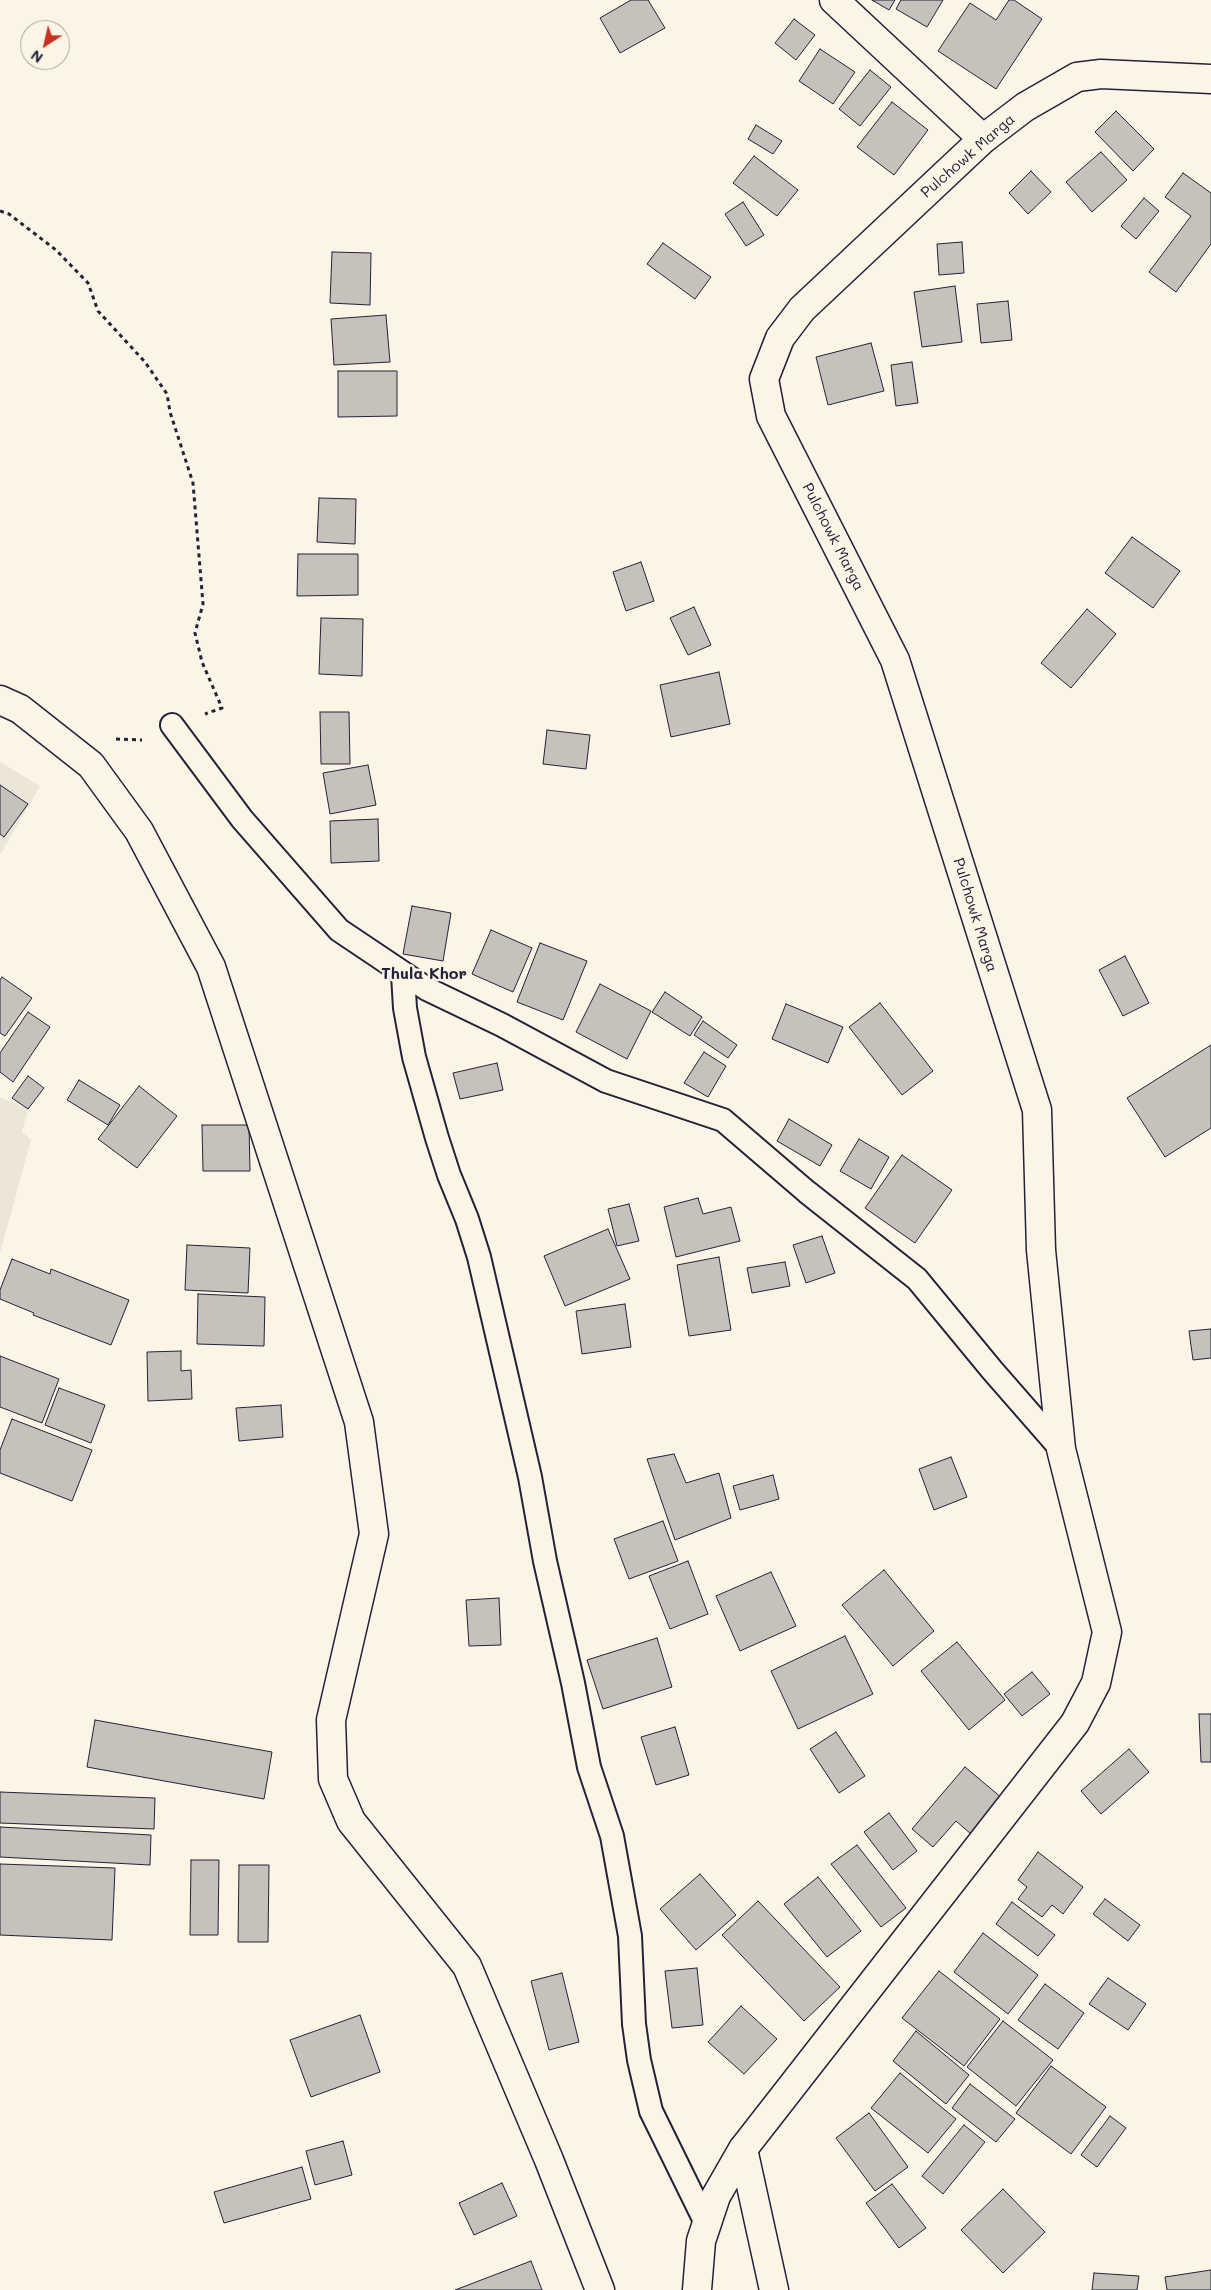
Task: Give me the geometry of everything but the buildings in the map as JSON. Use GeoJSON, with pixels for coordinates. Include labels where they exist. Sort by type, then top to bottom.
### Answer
{"type":"FeatureCollection","features":[{"type":"Feature","properties":{"kind":"main road"},"geometry":{"type":"LineString","coordinates":[[834,0],[983,139]]}},
{"type":"Feature","properties":{"kind":"main road","name":"Pulchowk Marga"},"geometry":{"type":"LineString","coordinates":[[697,2290],[702,2241],[716,2196],[743,2149],[1075,1723],[1096,1683],[1107,1632],[1061,1449],[1041,1250],[1037,1110],[898,670],[771,416],[764,379],[780,338],[802,310],[983,139],[1024,107],[1077,77],[1101,74],[1211,79]]}},
{"type":"Feature","properties":{"kind":"main road"},"geometry":{"type":"LineString","coordinates":[[0,700],[20,709],[91,765],[139,831],[211,967],[359,1422],[374,1534],[331,1720],[333,1779],[351,1821],[467,1966],[549,2160],[600,2290]]}},
{"type":"Feature","properties":{"kind":"main road"},"geometry":{"type":"LineString","coordinates":[[743,2149],[774,2290]]}},
{"type":"Feature","properties":{"kind":"lane"},"geometry":{"type":"LineString","coordinates":[[172,726],[242,818],[339,930],[403,975],[427,989],[502,1025],[606,1082],[723,1120],[807,1192],[917,1279],[992,1370],[1061,1449]]}},
{"type":"Feature","properties":{"kind":"lane"},"geometry":{"type":"LineString","coordinates":[[403,975],[404,1008],[414,1057],[437,1138],[449,1175],[467,1219],[478,1257],[530,1477],[545,1561],[573,1684],[589,1767],[612,1836],[630,1936],[634,2024],[639,2060],[651,2111],[707,2225]]}},
{"type":"Feature","properties":{"kind":"path"},"geometry":{"type":"LineString","coordinates":[[0,211],[9,214],[56,250],[88,283],[98,311],[145,362],[168,394],[170,412],[192,484],[203,604],[195,633],[202,662],[222,708],[172,726],[161,736],[138,741],[112,739]]}},
{"type":"Feature","properties":{"kind":"shaded area"},"geometry":{"type":"Polygon","coordinates":[[[0,762],[40,786],[0,855],[0,762]]]}},
{"type":"Feature","properties":{"kind":"shaded area"},"geometry":{"type":"Polygon","coordinates":[[[0,1097],[28,1109],[22,1132],[31,1140],[0,1253],[0,1097]]]}},
{"type":"Feature","properties":{"kind":"district","name":"Thula Khor"},"geometry":{"type":"Point","coordinates":[424,974]}}]}
